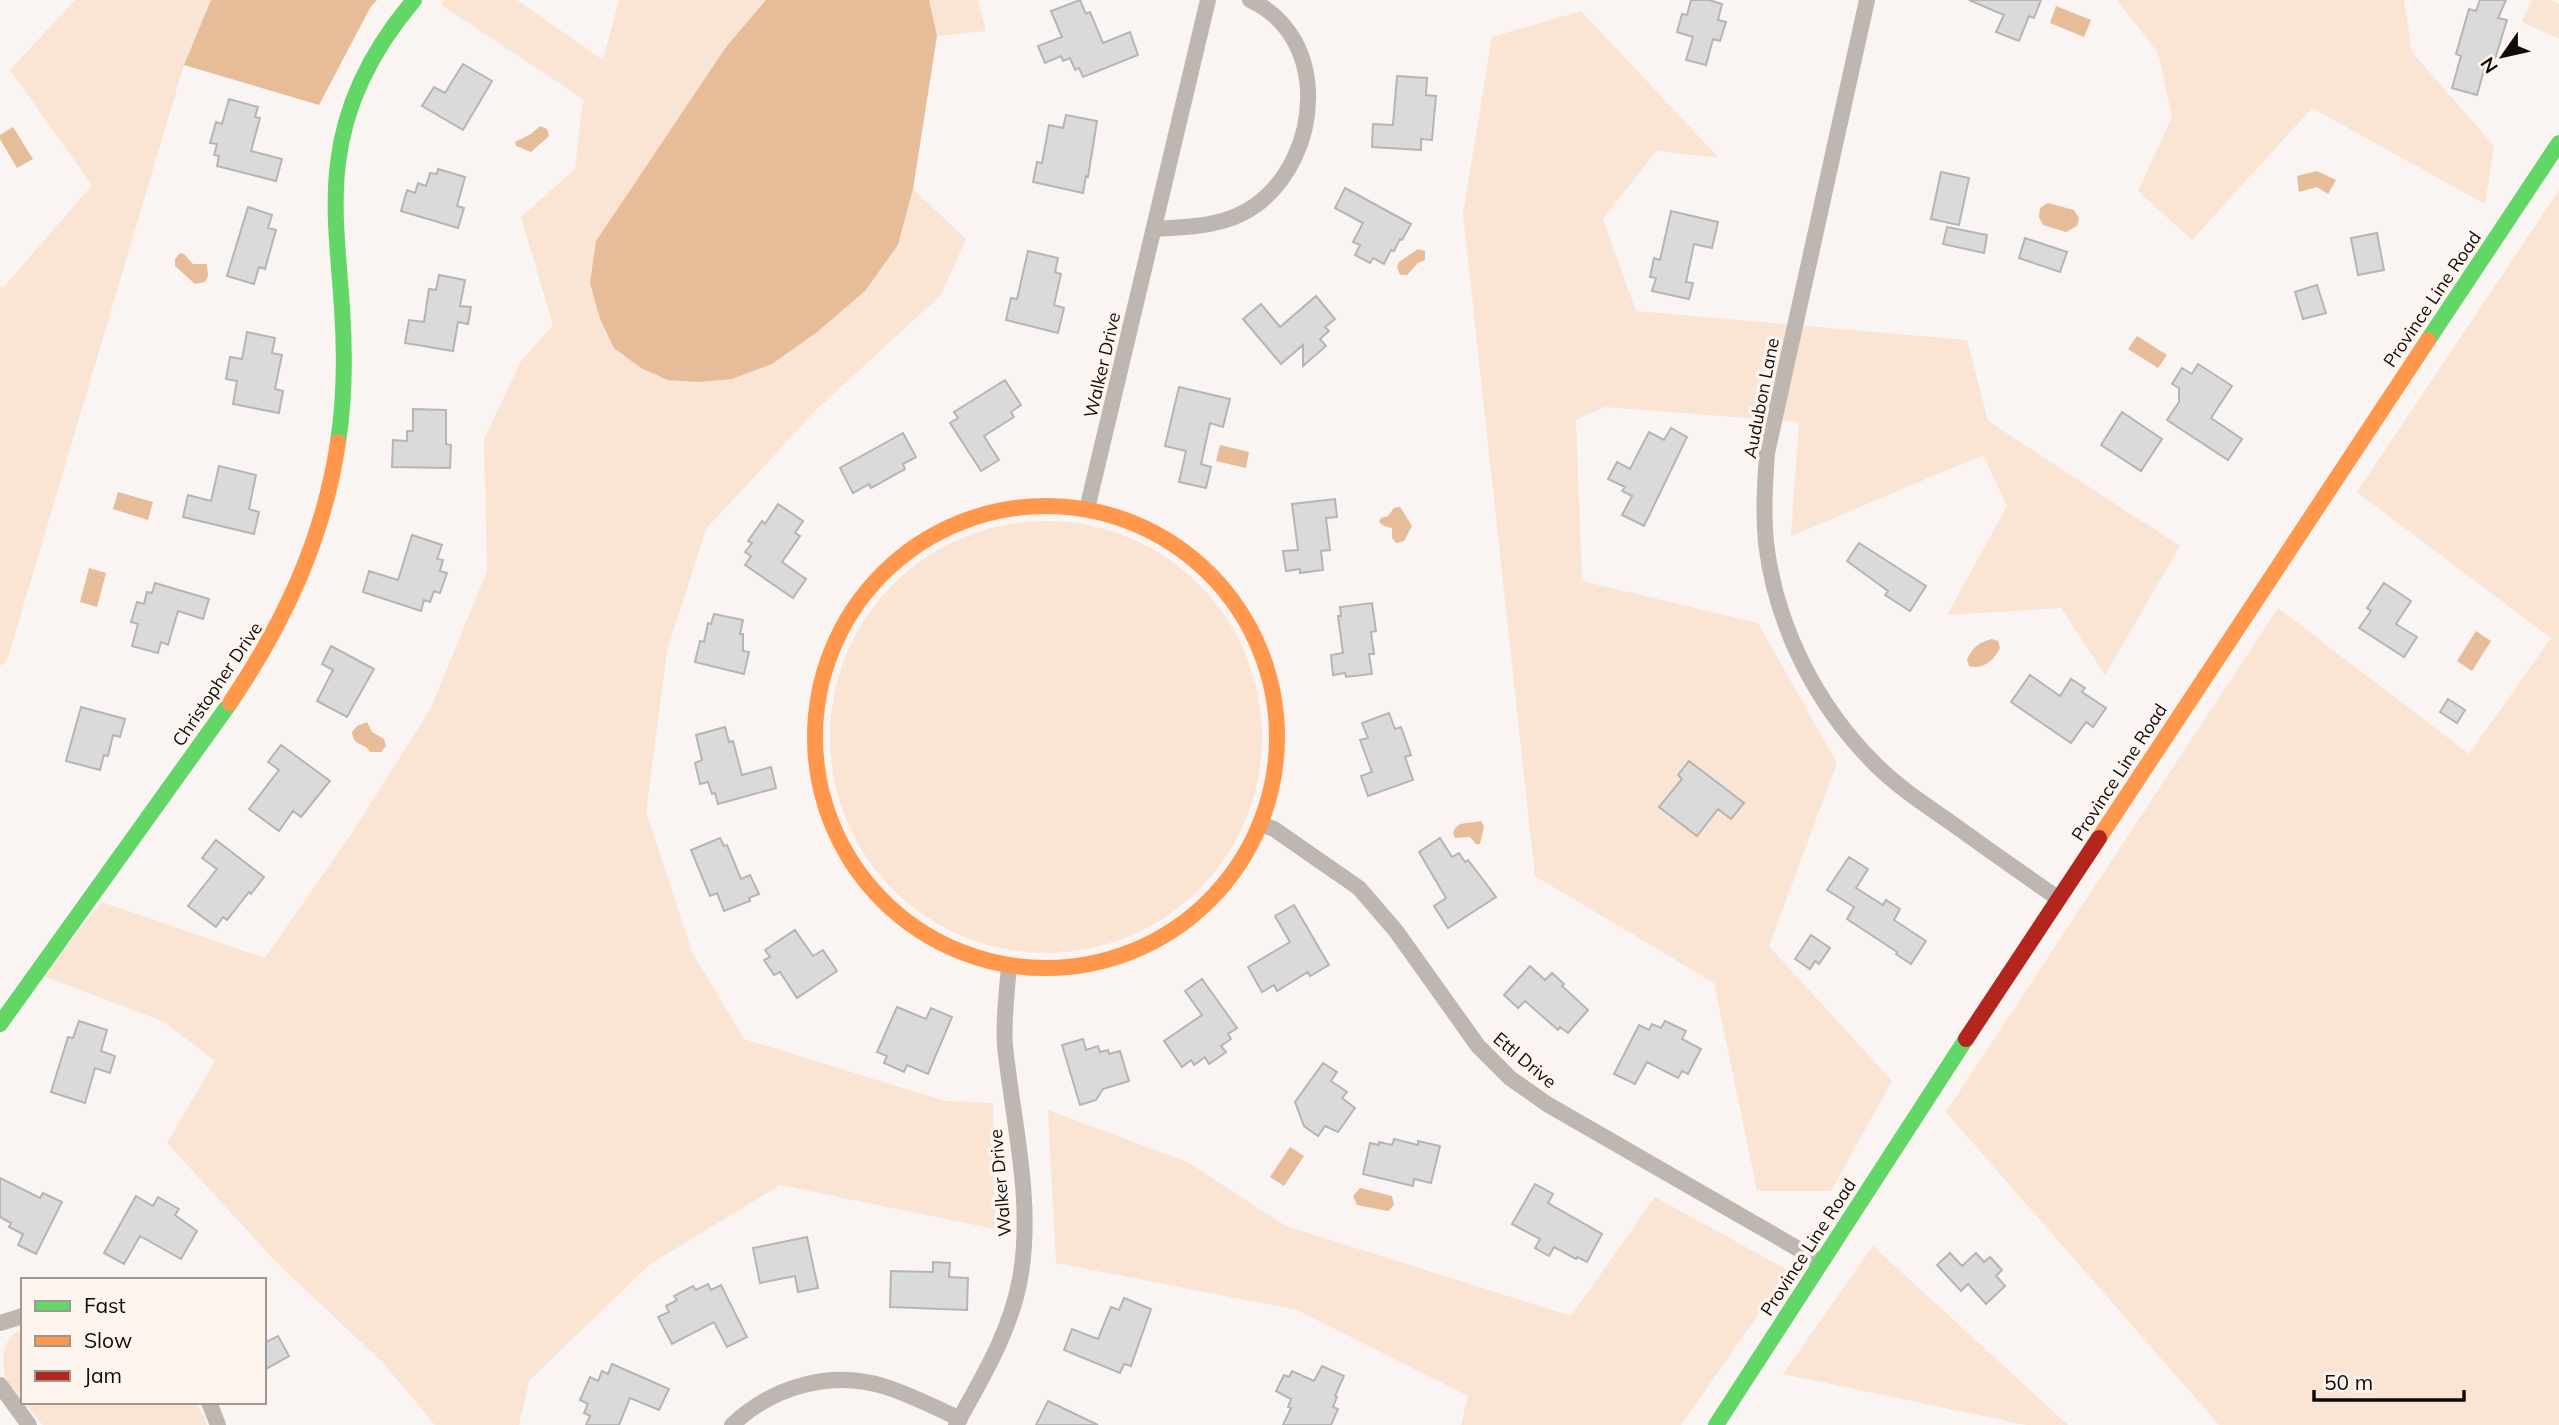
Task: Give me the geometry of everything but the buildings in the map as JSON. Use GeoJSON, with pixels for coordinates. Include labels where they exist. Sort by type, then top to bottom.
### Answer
{"type":"FeatureCollection","features":[{"type":"Feature","properties":{"kind":"street","name":"Christopher Drive"},"geometry":{"type":"LineString","coordinates":[[0,1024],[245,683],[288,608],[308,560],[326,502],[337,452],[343,401],[345,349],[336,186],[342,145],[351,108],[366,72],[384,39],[414,0]]}},
{"type":"Feature","properties":{"kind":"street","name":"Walker Drive"},"geometry":{"type":"LineString","coordinates":[[1087,509],[1208,0]]}},
{"type":"Feature","properties":{"kind":"street"},"geometry":{"type":"LineString","coordinates":[[1154,229],[1211,225],[1234,218],[1256,205],[1274,188],[1292,162],[1303,137],[1309,109],[1308,82],[1302,56],[1291,34],[1277,17],[1250,0]]}},
{"type":"Feature","properties":{"kind":"street","name":"Audubon Lane"},"geometry":{"type":"LineString","coordinates":[[1867,0],[1767,453],[1764,509],[1766,543],[1773,581],[1783,618],[1803,666],[1822,699],[1857,744],[1904,789],[2059,899]]}},
{"type":"Feature","properties":{"kind":"street","name":"Province Line Road"},"geometry":{"type":"LineString","coordinates":[[1716,1425],[2059,899],[2559,144]]}},
{"type":"Feature","properties":{"kind":"street"},"geometry":{"type":"LineString","coordinates":[[1054,505],[1087,509],[1131,522],[1178,546],[1204,567],[1228,594],[1246,621],[1266,667],[1276,713],[1276,749],[1272,782],[1260,824],[1227,880],[1202,907],[1149,944],[1088,965],[1056,969],[1009,966],[978,959],[944,945],[912,926],[885,903],[863,878],[831,822],[816,755],[816,719],[830,656],[846,623],[866,593],[891,566],[920,544],[951,526],[1007,509],[1054,505]]}},
{"type":"Feature","properties":{"kind":"street","name":"Ettl Drive"},"geometry":{"type":"LineString","coordinates":[[1260,824],[1274,829],[1359,888],[1396,931],[1478,1046],[1510,1077],[1546,1104],[1821,1262]]}},
{"type":"Feature","properties":{"kind":"street","name":"Walker Drive"},"geometry":{"type":"LineString","coordinates":[[958,1422],[994,1357],[1010,1319],[1020,1280],[1025,1239],[1024,1198],[1005,1042],[1009,966]]}},
{"type":"Feature","properties":{"kind":"street"},"geometry":{"type":"LineString","coordinates":[[0,1322],[21,1317]]}},
{"type":"Feature","properties":{"kind":"street"},"geometry":{"type":"LineString","coordinates":[[732,1425],[770,1397],[795,1387],[824,1381],[854,1380],[883,1386],[958,1422]]}},
{"type":"Feature","properties":{"kind":"street"},"geometry":{"type":"LineString","coordinates":[[0,1385],[29,1425]]}},
{"type":"Feature","properties":{"kind":"street"},"geometry":{"type":"LineString","coordinates":[[210,1404],[218,1425]]}},
{"type":"Feature","properties":{"kind":"shaded area"},"geometry":{"type":"Polygon","coordinates":[[[75,0],[211,0],[184,65],[7,661],[0,666],[0,286],[3,288],[92,185],[10,70],[75,0]]]}},
{"type":"Feature","properties":{"kind":"shaded area"},"geometry":{"type":"Polygon","coordinates":[[[211,0],[377,0],[370,8],[319,105],[184,65],[211,0]]]}},
{"type":"Feature","properties":{"kind":"shaded area"},"geometry":{"type":"Polygon","coordinates":[[[445,0],[517,0],[603,60],[619,0],[766,0],[726,47],[596,241],[732,379],[772,364],[816,333],[865,291],[898,245],[913,189],[966,239],[941,295],[816,410],[706,529],[667,651],[646,812],[692,952],[744,1039],[945,1101],[993,1103],[995,1229],[780,1185],[649,1265],[529,1381],[519,1425],[435,1425],[384,1364],[279,1265],[167,1143],[215,1061],[162,1021],[41,975],[102,902],[265,958],[354,830],[431,708],[487,571],[484,439],[521,361],[553,325],[521,217],[575,169],[583,99],[441,5],[445,0]]]}},
{"type":"Feature","properties":{"kind":"shaded area"},"geometry":{"type":"Polygon","coordinates":[[[766,0],[929,0],[937,36],[913,189],[898,245],[865,291],[816,333],[772,364],[732,379],[698,382],[668,380],[641,368],[614,348],[600,319],[590,283],[596,241],[726,47],[766,0]]]}},
{"type":"Feature","properties":{"kind":"shaded area"},"geometry":{"type":"Polygon","coordinates":[[[929,0],[978,0],[986,31],[937,36],[929,0]]]}},
{"type":"Feature","properties":{"kind":"shaded area"},"geometry":{"type":"Polygon","coordinates":[[[2117,0],[2404,0],[2412,52],[2494,146],[2485,204],[2312,108],[2192,240],[2138,191],[2172,117],[2158,53],[2117,0]]]}},
{"type":"Feature","properties":{"kind":"shaded area"},"geometry":{"type":"Polygon","coordinates":[[[2532,0],[2551,0],[2559,4],[2559,39],[2522,22],[2532,0]]]}},
{"type":"Feature","properties":{"kind":"shaded area"},"geometry":{"type":"Polygon","coordinates":[[[2056,6],[2091,20],[2084,37],[2050,23],[2056,6]]]}},
{"type":"Feature","properties":{"kind":"shaded area"},"geometry":{"type":"Polygon","coordinates":[[[1581,11],[1719,158],[1656,151],[1603,219],[1636,311],[1967,340],[1988,421],[2180,546],[2105,675],[2061,608],[1947,615],[2007,506],[1983,455],[1791,536],[1799,422],[1605,407],[1576,420],[1582,581],[1758,623],[1837,763],[1769,946],[1892,1081],[1831,1191],[1757,1191],[1714,983],[1535,876],[1463,214],[1492,37],[1581,11]]]}},
{"type":"Feature","properties":{"kind":"shaded area"},"geometry":{"type":"Polygon","coordinates":[[[540,126],[547,129],[549,136],[531,152],[516,146],[515,142],[540,126]]]}},
{"type":"Feature","properties":{"kind":"shaded area"},"geometry":{"type":"Polygon","coordinates":[[[13,127],[33,159],[17,168],[0,139],[0,135],[13,127]]]}},
{"type":"Feature","properties":{"kind":"shaded area"},"geometry":{"type":"Polygon","coordinates":[[[2317,171],[2336,180],[2328,194],[2317,187],[2299,192],[2297,176],[2317,171]]]}},
{"type":"Feature","properties":{"kind":"shaded area"},"geometry":{"type":"Polygon","coordinates":[[[2559,190],[2559,1425],[2219,1425],[1946,1112],[2278,608],[2469,754],[2551,638],[2357,492],[2559,190]]]}},
{"type":"Feature","properties":{"kind":"shaded area"},"geometry":{"type":"Polygon","coordinates":[[[2048,203],[2074,210],[2079,218],[2077,226],[2066,232],[2043,225],[2039,217],[2040,208],[2048,203]]]}},
{"type":"Feature","properties":{"kind":"shaded area"},"geometry":{"type":"Polygon","coordinates":[[[1418,249],[1425,251],[1425,260],[1418,263],[1407,275],[1400,275],[1397,267],[1399,262],[1418,249]]]}},
{"type":"Feature","properties":{"kind":"shaded area"},"geometry":{"type":"Polygon","coordinates":[[[180,253],[193,264],[207,264],[208,276],[205,282],[195,284],[175,266],[175,259],[180,253]]]}},
{"type":"Feature","properties":{"kind":"shaded area"},"geometry":{"type":"Polygon","coordinates":[[[2137,336],[2167,355],[2158,368],[2128,349],[2137,336]]]}},
{"type":"Feature","properties":{"kind":"shaded area"},"geometry":{"type":"Polygon","coordinates":[[[1220,445],[1249,452],[1246,468],[1216,461],[1220,445]]]}},
{"type":"Feature","properties":{"kind":"shaded area"},"geometry":{"type":"Polygon","coordinates":[[[118,492],[153,502],[148,520],[113,509],[118,492]]]}},
{"type":"Feature","properties":{"kind":"shaded area"},"geometry":{"type":"Polygon","coordinates":[[[1400,507],[1412,526],[1404,541],[1396,543],[1392,538],[1392,528],[1379,522],[1394,508],[1400,507]]]}},
{"type":"Feature","properties":{"kind":"shaded area"},"geometry":{"type":"Polygon","coordinates":[[[1046,521],[1088,525],[1129,537],[1166,557],[1199,584],[1226,617],[1246,654],[1258,695],[1262,737],[1258,779],[1246,820],[1226,857],[1199,890],[1166,917],[1129,937],[1088,949],[1046,953],[1004,949],[963,937],[926,917],[893,890],[866,857],[846,820],[834,779],[830,737],[834,695],[846,654],[866,617],[893,584],[926,557],[963,537],[1004,525],[1046,521]]]}},
{"type":"Feature","properties":{"kind":"shaded area"},"geometry":{"type":"Polygon","coordinates":[[[89,568],[106,573],[97,607],[80,602],[89,568]]]}},
{"type":"Feature","properties":{"kind":"shaded area"},"geometry":{"type":"Polygon","coordinates":[[[2476,631],[2491,641],[2472,671],[2457,661],[2476,631]]]}},
{"type":"Feature","properties":{"kind":"shaded area"},"geometry":{"type":"Polygon","coordinates":[[[1992,639],[1998,641],[2000,648],[1995,656],[1979,667],[1969,666],[1967,660],[1974,648],[1992,639]]]}},
{"type":"Feature","properties":{"kind":"shaded area"},"geometry":{"type":"Polygon","coordinates":[[[367,722],[372,732],[384,739],[386,746],[381,752],[370,752],[354,739],[352,732],[357,726],[367,722]]]}},
{"type":"Feature","properties":{"kind":"shaded area"},"geometry":{"type":"Polygon","coordinates":[[[1481,821],[1484,826],[1480,844],[1476,844],[1470,837],[1455,838],[1453,834],[1457,826],[1481,821]]]}},
{"type":"Feature","properties":{"kind":"shaded area"},"geometry":{"type":"Polygon","coordinates":[[[1048,1110],[1187,1162],[1286,1226],[1571,1316],[1655,1197],[1789,1271],[1681,1425],[1461,1425],[1468,1396],[1297,1310],[1056,1263],[1048,1110]]]}},
{"type":"Feature","properties":{"kind":"shaded area"},"geometry":{"type":"Polygon","coordinates":[[[1290,1147],[1304,1156],[1284,1186],[1270,1177],[1290,1147]]]}},
{"type":"Feature","properties":{"kind":"shaded area"},"geometry":{"type":"Polygon","coordinates":[[[1360,1188],[1392,1196],[1394,1205],[1388,1211],[1357,1205],[1353,1196],[1360,1188]]]}},
{"type":"Feature","properties":{"kind":"shaded area"},"geometry":{"type":"Polygon","coordinates":[[[1873,1246],[2068,1425],[2026,1425],[1783,1374],[1873,1246]]]}},
{"type":"Feature","properties":{"kind":"shaded area"},"geometry":{"type":"Polygon","coordinates":[[[21,1331],[21,1399],[6,1378],[3,1364],[7,1342],[21,1331]]]}},
{"type":"Feature","properties":{"kind":"shaded area"},"geometry":{"type":"Polygon","coordinates":[[[25,1404],[195,1404],[207,1425],[43,1425],[25,1404]]]}},
{"type":"Feature","properties":{"kind":"traffic: fast"},"geometry":{"type":"LineString","coordinates":[[338,442],[344,358],[337,236],[338,163],[347,118],[364,76],[387,36],[414,0]]}},
{"type":"Feature","properties":{"kind":"traffic: fast"},"geometry":{"type":"LineString","coordinates":[[2428,340],[2559,143]]}},
{"type":"Feature","properties":{"kind":"traffic: fast"},"geometry":{"type":"LineString","coordinates":[[0,1024],[230,703]]}},
{"type":"Feature","properties":{"kind":"traffic: fast"},"geometry":{"type":"LineString","coordinates":[[1716,1425],[1966,1039]]}},
{"type":"Feature","properties":{"kind":"traffic: slow"},"geometry":{"type":"LineString","coordinates":[[2099,838],[2428,340]]}},
{"type":"Feature","properties":{"kind":"traffic: slow"},"geometry":{"type":"LineString","coordinates":[[230,703],[268,642],[299,578],[323,512],[338,442]]}},
{"type":"Feature","properties":{"kind":"traffic: slow"},"geometry":{"type":"LineString","coordinates":[[1046,506],[1091,511],[1134,524],[1174,545],[1209,574],[1238,609],[1259,649],[1272,692],[1277,737],[1272,782],[1259,825],[1238,865],[1209,900],[1174,929],[1134,950],[1091,963],[1046,968],[1001,963],[958,950],[918,929],[883,900],[854,865],[833,825],[820,782],[815,737],[820,692],[833,649],[854,609],[883,574],[918,545],[958,524],[1001,511],[1046,506]]}},
{"type":"Feature","properties":{"kind":"traffic: jam"},"geometry":{"type":"LineString","coordinates":[[1966,1039],[2099,838]]}}]}
